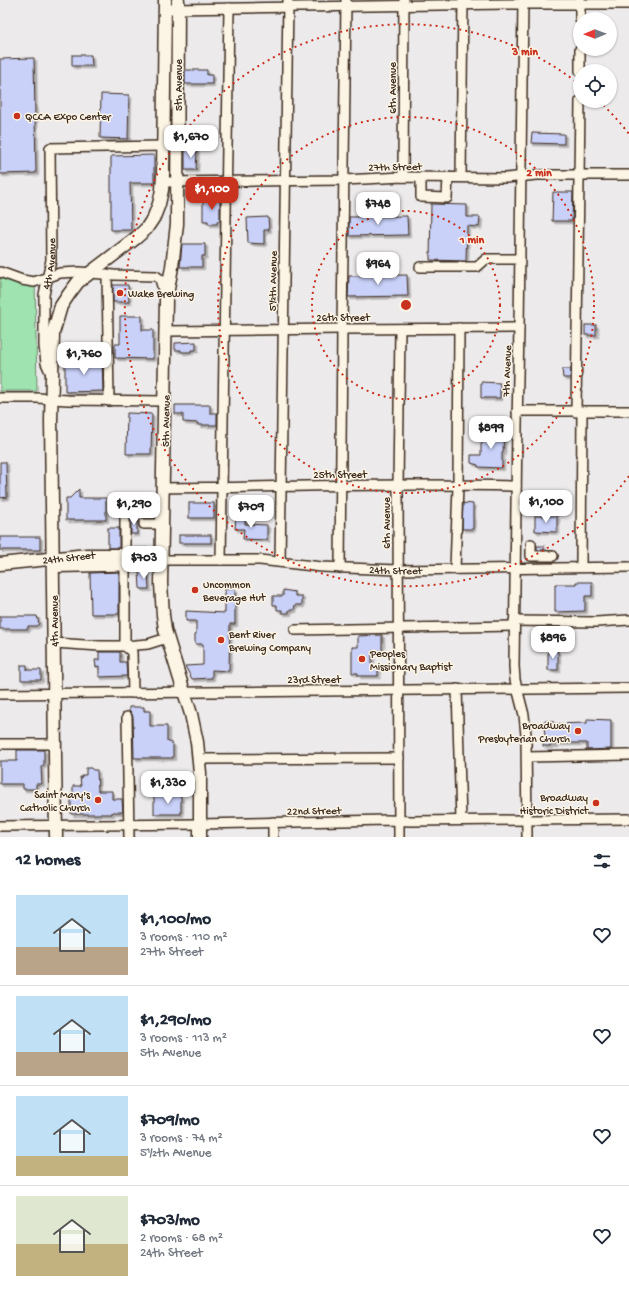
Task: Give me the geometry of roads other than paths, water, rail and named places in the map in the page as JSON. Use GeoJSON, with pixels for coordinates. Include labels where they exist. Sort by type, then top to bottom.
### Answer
{"type":"FeatureCollection","features":[{"type":"Feature","properties":{"kind":"main road","name":"5th Avenue"},"geometry":{"type":"LineString","coordinates":[[51,402],[53,333],[61,306],[78,282],[146,229],[159,204],[162,190],[165,5]]}},
{"type":"Feature","properties":{"kind":"main road","name":"5th Avenue"},"geometry":{"type":"LineString","coordinates":[[178,5],[176,224],[174,253],[166,300],[162,615],[167,638],[195,728],[199,760],[200,837]]}},
{"type":"Feature","properties":{"kind":"main road","name":"4th Avenue"},"geometry":{"type":"LineString","coordinates":[[51,402],[56,831]]}},
{"type":"Feature","properties":{"kind":"main road","name":"24th Street"},"geometry":{"type":"LineString","coordinates":[[0,572],[53,563],[82,556],[126,560],[147,556],[162,560]]}},
{"type":"Feature","properties":{"kind":"main road","name":"24th Street"},"geometry":{"type":"LineString","coordinates":[[0,564],[26,562],[53,563]]}},
{"type":"Feature","properties":{"kind":"street"},"geometry":{"type":"LineString","coordinates":[[461,177],[463,2]]}},
{"type":"Feature","properties":{"kind":"street","name":"7th Avenue"},"geometry":{"type":"LineString","coordinates":[[522,2],[514,666],[517,690],[524,715],[526,734],[527,837]]}},
{"type":"Feature","properties":{"kind":"street"},"geometry":{"type":"LineString","coordinates":[[165,5],[229,8],[288,3],[580,2],[629,4]]}},
{"type":"Feature","properties":{"kind":"street","name":"5½th Avenue"},"geometry":{"type":"LineString","coordinates":[[280,562],[288,3]]}},
{"type":"Feature","properties":{"kind":"street"},"geometry":{"type":"LineString","coordinates":[[340,568],[346,3]]}},
{"type":"Feature","properties":{"kind":"street","name":"6th Avenue"},"geometry":{"type":"LineString","coordinates":[[403,177],[404,3]]}},
{"type":"Feature","properties":{"kind":"street"},"geometry":{"type":"LineString","coordinates":[[221,560],[229,8]]}},
{"type":"Feature","properties":{"kind":"street"},"geometry":{"type":"LineString","coordinates":[[580,108],[579,412],[581,567]]}},
{"type":"Feature","properties":{"kind":"street","name":"4th Avenue"},"geometry":{"type":"LineString","coordinates":[[52,377],[46,363],[44,346],[44,295],[51,260],[50,148],[163,146]]}},
{"type":"Feature","properties":{"kind":"street","name":"27th Street"},"geometry":{"type":"LineString","coordinates":[[162,182],[226,180],[344,180],[403,177],[506,178],[521,176],[580,175],[629,176]]}},
{"type":"Feature","properties":{"kind":"street"},"geometry":{"type":"LineString","coordinates":[[421,177],[420,197],[447,198],[448,177]]}},
{"type":"Feature","properties":{"kind":"street"},"geometry":{"type":"LineString","coordinates":[[420,267],[477,267],[486,259],[520,259]]}},
{"type":"Feature","properties":{"kind":"street"},"geometry":{"type":"LineString","coordinates":[[0,272],[22,280],[34,282],[60,273],[92,272],[148,275],[158,277],[166,300]]}},
{"type":"Feature","properties":{"kind":"street"},"geometry":{"type":"LineString","coordinates":[[107,274],[109,401]]}},
{"type":"Feature","properties":{"kind":"street"},"geometry":{"type":"LineString","coordinates":[[455,569],[458,486],[459,328]]}},
{"type":"Feature","properties":{"kind":"street","name":"26th Street"},"geometry":{"type":"LineString","coordinates":[[166,331],[519,328]]}},
{"type":"Feature","properties":{"kind":"street","name":"6th Avenue"},"geometry":{"type":"LineString","coordinates":[[399,837],[398,486],[400,329]]}},
{"type":"Feature","properties":{"kind":"street"},"geometry":{"type":"LineString","coordinates":[[0,398],[51,402],[68,400],[165,401]]}},
{"type":"Feature","properties":{"kind":"street"},"geometry":{"type":"LineString","coordinates":[[517,411],[629,411]]}},
{"type":"Feature","properties":{"kind":"street","name":"25th Street"},"geometry":{"type":"LineString","coordinates":[[164,488],[281,486],[516,486]]}},
{"type":"Feature","properties":{"kind":"street"},"geometry":{"type":"LineString","coordinates":[[125,646],[125,508],[163,506]]}},
{"type":"Feature","properties":{"kind":"street"},"geometry":{"type":"LineString","coordinates":[[144,524],[163,524]]}},
{"type":"Feature","properties":{"kind":"street"},"geometry":{"type":"LineString","coordinates":[[531,544],[531,556],[553,556]]}},
{"type":"Feature","properties":{"kind":"street"},"geometry":{"type":"LineString","coordinates":[[0,559],[26,562]]}},
{"type":"Feature","properties":{"kind":"street","name":"24th Street"},"geometry":{"type":"LineString","coordinates":[[162,560],[260,560],[340,568],[398,570],[629,567]]}},
{"type":"Feature","properties":{"kind":"street"},"geometry":{"type":"LineString","coordinates":[[295,630],[629,620]]}},
{"type":"Feature","properties":{"kind":"street"},"geometry":{"type":"LineString","coordinates":[[54,643],[125,646],[148,644],[167,638]]}},
{"type":"Feature","properties":{"kind":"street"},"geometry":{"type":"LineString","coordinates":[[125,646],[132,652],[133,693]]}},
{"type":"Feature","properties":{"kind":"street","name":"23rd Street"},"geometry":{"type":"LineString","coordinates":[[0,694],[629,688]]}},
{"type":"Feature","properties":{"kind":"street"},"geometry":{"type":"LineString","coordinates":[[457,689],[461,820]]}},
{"type":"Feature","properties":{"kind":"street"},"geometry":{"type":"LineString","coordinates":[[127,717],[129,837]]}},
{"type":"Feature","properties":{"kind":"street"},"geometry":{"type":"LineString","coordinates":[[0,744],[55,744]]}},
{"type":"Feature","properties":{"kind":"street"},"geometry":{"type":"LineString","coordinates":[[526,757],[629,755]]}},
{"type":"Feature","properties":{"kind":"street"},"geometry":{"type":"LineString","coordinates":[[199,760],[399,758]]}},
{"type":"Feature","properties":{"kind":"street","name":"22nd Street"},"geometry":{"type":"LineString","coordinates":[[0,826],[56,831],[128,825],[273,822],[629,819]]}},
{"type":"Feature","properties":{"kind":"street"},"geometry":{"type":"LineString","coordinates":[[273,822],[273,837]]}},
{"type":"Feature","properties":{"kind":"place","name":"QCCA Expo Center"},"geometry":{"type":"Point","coordinates":[17,116]}},
{"type":"Feature","properties":{"kind":"place","name":"Wake Brewing"},"geometry":{"type":"Point","coordinates":[120,293]}},
{"type":"Feature","properties":{"kind":"place","name":"Uncommon Beverage Hut"},"geometry":{"type":"Point","coordinates":[195,590]}},
{"type":"Feature","properties":{"kind":"place","name":"Bent River Brewing Company"},"geometry":{"type":"Point","coordinates":[221,640]}},
{"type":"Feature","properties":{"kind":"place","name":"Peoples Missionary Baptist"},"geometry":{"type":"Point","coordinates":[362,659]}},
{"type":"Feature","properties":{"kind":"place","name":"Broadway Presbyterian Church"},"geometry":{"type":"Point","coordinates":[578,731]}},
{"type":"Feature","properties":{"kind":"place","name":"Saint Mary's Catholic Church"},"geometry":{"type":"Point","coordinates":[98,800]}},
{"type":"Feature","properties":{"kind":"place","name":"Broadway Historic District"},"geometry":{"type":"Point","coordinates":[596,803]}}]}
